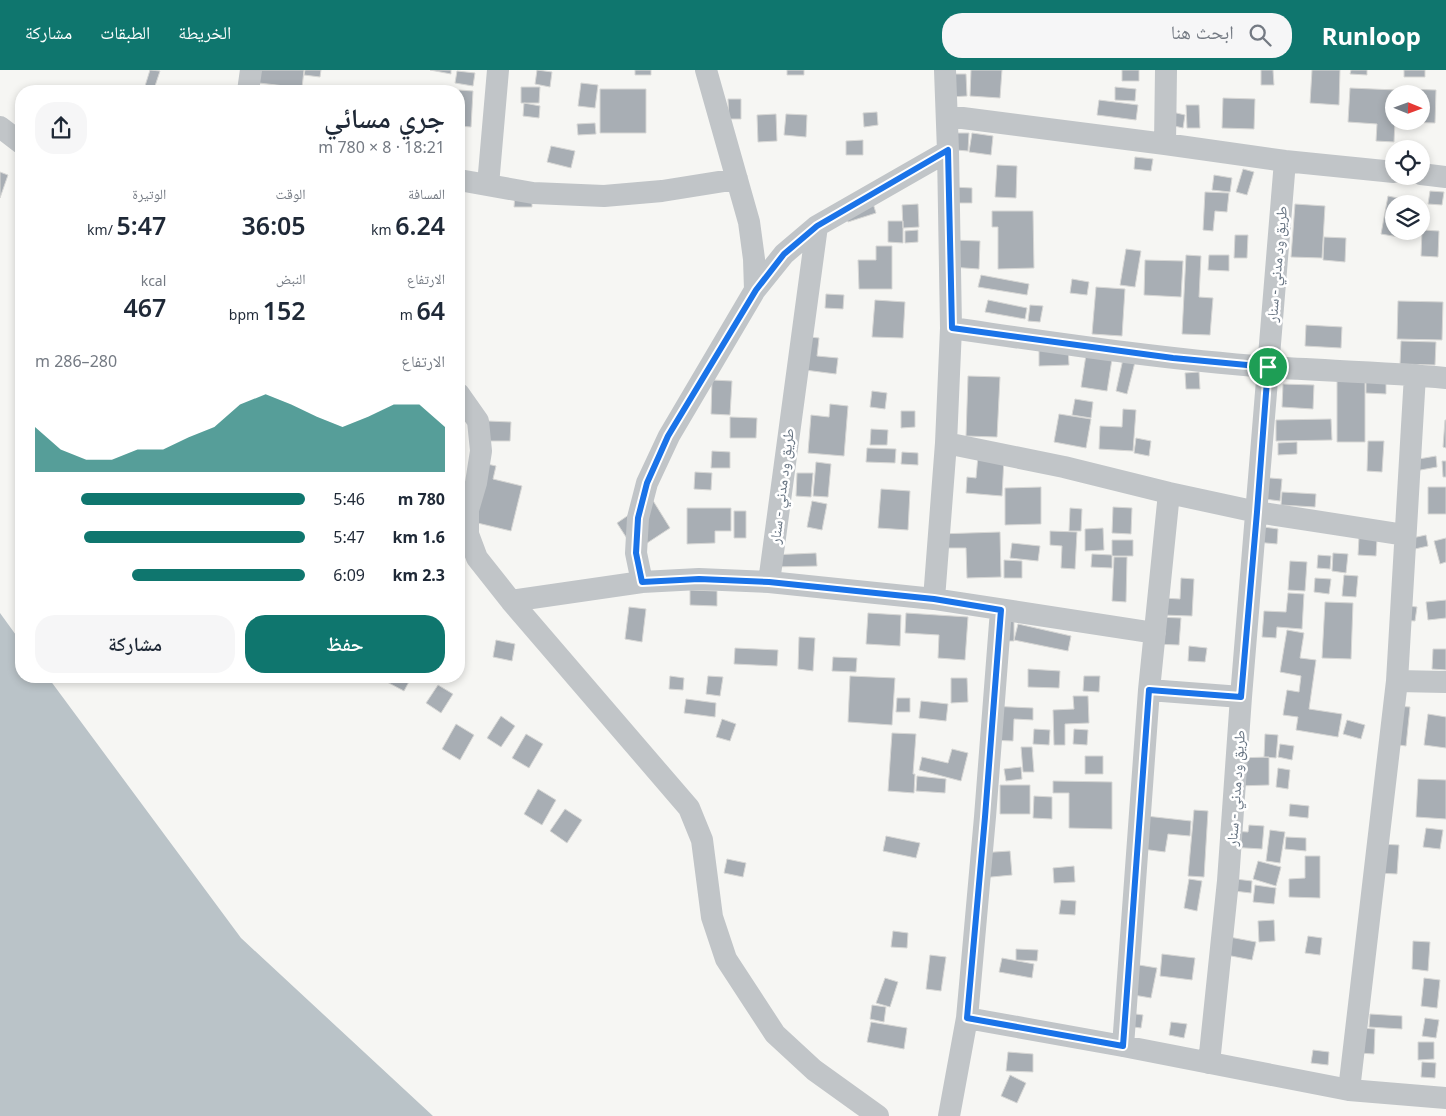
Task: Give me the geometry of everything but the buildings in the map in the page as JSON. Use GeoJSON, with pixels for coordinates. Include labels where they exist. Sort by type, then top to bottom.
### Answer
{"type":"FeatureCollection","features":[{"type":"Feature","properties":{"kind":"street"},"geometry":{"type":"LineString","coordinates":[[249,85],[251,70]]}},
{"type":"Feature","properties":{"kind":"street"},"geometry":{"type":"LineString","coordinates":[[488,185],[498,70]]}},
{"type":"Feature","properties":{"kind":"street"},"geometry":{"type":"LineString","coordinates":[[706,70],[749,222],[756,290]]}},
{"type":"Feature","properties":{"kind":"street"},"geometry":{"type":"LineString","coordinates":[[934,599],[946,443],[952,328],[948,150],[944,70]]}},
{"type":"Feature","properties":{"kind":"street"},"geometry":{"type":"LineString","coordinates":[[1165,144],[1166,70]]}},
{"type":"Feature","properties":{"kind":"street"},"geometry":{"type":"LineString","coordinates":[[946,116],[1285,161],[1385,171]]}},
{"type":"Feature","properties":{"kind":"street"},"geometry":{"type":"LineString","coordinates":[[0,126],[15,138]]}},
{"type":"Feature","properties":{"kind":"street"},"geometry":{"type":"LineString","coordinates":[[642,582],[636,553],[638,518],[647,483],[668,436],[756,290],[784,254],[817,226],[948,150]]}},
{"type":"Feature","properties":{"kind":"street","name":"طريق ود مدني - سنار"},"geometry":{"type":"LineString","coordinates":[[1209,1063],[1228,881],[1241,697],[1285,161]]}},
{"type":"Feature","properties":{"kind":"street"},"geometry":{"type":"LineString","coordinates":[[1430,175],[1446,177]]}},
{"type":"Feature","properties":{"kind":"street"},"geometry":{"type":"LineString","coordinates":[[465,181],[533,193],[604,196],[662,192],[737,179]]}},
{"type":"Feature","properties":{"kind":"street","name":"طريق ود مدني - سنار"},"geometry":{"type":"LineString","coordinates":[[769,582],[817,226]]}},
{"type":"Feature","properties":{"kind":"street"},"geometry":{"type":"LineString","coordinates":[[952,328],[1173,358],[1268,367],[1415,374],[1446,378]]}},
{"type":"Feature","properties":{"kind":"street"},"geometry":{"type":"LineString","coordinates":[[1349,1090],[1397,681],[1415,374]]}},
{"type":"Feature","properties":{"kind":"street"},"geometry":{"type":"LineString","coordinates":[[465,402],[478,420],[481,451],[476,483],[468,510],[468,534],[477,558],[511,601],[689,808],[702,840],[712,918],[726,959],[775,1034],[814,1070],[878,1116]]}},
{"type":"Feature","properties":{"kind":"street"},"geometry":{"type":"LineString","coordinates":[[946,443],[1257,512],[1405,535]]}},
{"type":"Feature","properties":{"kind":"street"},"geometry":{"type":"LineString","coordinates":[[1123,1046],[1149,690],[1169,494]]}},
{"type":"Feature","properties":{"kind":"street"},"geometry":{"type":"LineString","coordinates":[[511,601],[642,582],[699,579],[769,582],[934,599],[1155,633]]}},
{"type":"Feature","properties":{"kind":"street"},"geometry":{"type":"LineString","coordinates":[[949,1116],[967,1018],[1001,610]]}},
{"type":"Feature","properties":{"kind":"street"},"geometry":{"type":"LineString","coordinates":[[1397,681],[1446,682]]}},
{"type":"Feature","properties":{"kind":"street"},"geometry":{"type":"LineString","coordinates":[[1149,690],[1241,697]]}},
{"type":"Feature","properties":{"kind":"street"},"geometry":{"type":"LineString","coordinates":[[967,1018],[1349,1090],[1446,1098]]}},
{"type":"Feature","properties":{"kind":"shaded area"},"geometry":{"type":"Polygon","coordinates":[[[0,613],[15,634],[15,683],[52,683],[241,938],[433,1116],[0,1116],[0,613]]]}},
{"type":"Feature","properties":{"kind":"route"},"geometry":{"type":"LineString","coordinates":[[948,150],[952,328],[1173,358],[1268,367],[1241,697],[1149,690],[1137,876],[1123,1046],[967,1018],[1001,610],[934,599],[769,582],[699,579],[642,582],[636,553],[638,518],[647,483],[668,436],[756,290],[784,254],[817,226],[948,150]]}}]}
